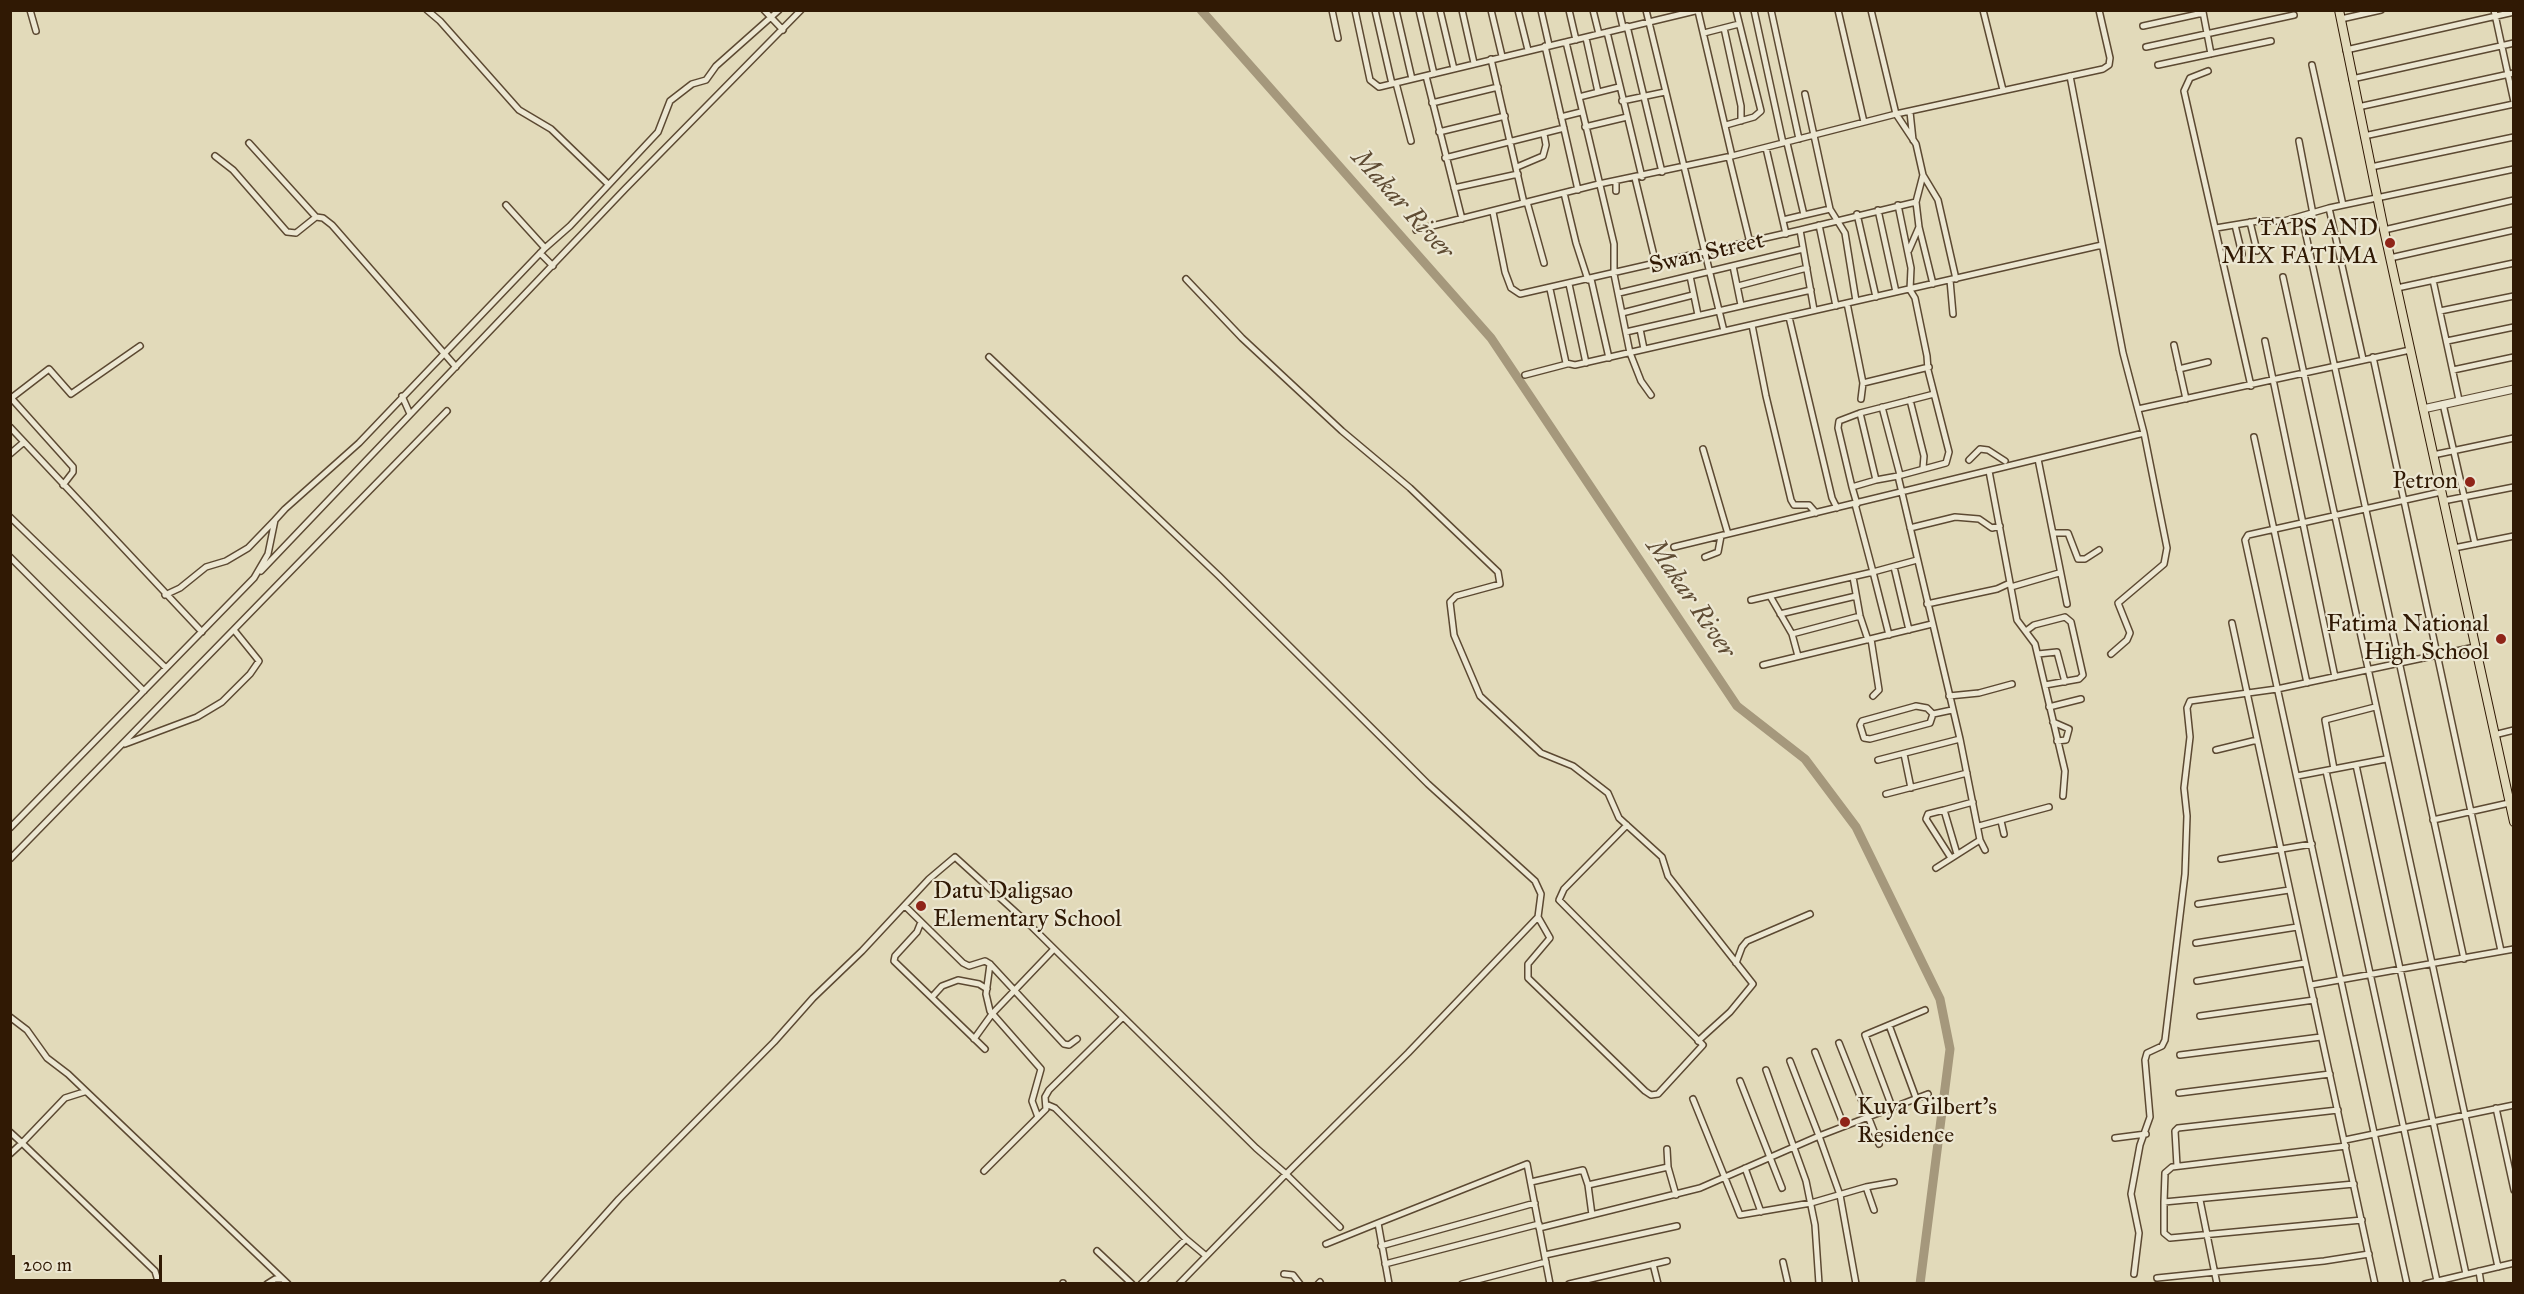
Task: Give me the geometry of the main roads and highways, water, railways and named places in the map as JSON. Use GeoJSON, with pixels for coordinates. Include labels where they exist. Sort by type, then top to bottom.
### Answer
{"type":"FeatureCollection","features":[{"type":"Feature","properties":{"kind":"main road"},"geometry":{"type":"LineString","coordinates":[[2340,15],[2370,167],[2494,735],[2509,782],[2509,803],[2514,822]]}},
{"type":"Feature","properties":{"kind":"waterway","name":"Makar River"},"geometry":{"type":"LineString","coordinates":[[1201,10],[1491,338],[1737,706],[1805,759],[1856,827],[1940,999],[1950,1049],[1920,1284]]}},
{"type":"Feature","properties":{"kind":"place","name":"TAPS AND MIX FATIMA"},"geometry":{"type":"Point","coordinates":[2390,243]}},
{"type":"Feature","properties":{"kind":"place","name":"Petron"},"geometry":{"type":"Point","coordinates":[2470,482]}},
{"type":"Feature","properties":{"kind":"place","name":"Fatima National High School"},"geometry":{"type":"Point","coordinates":[2501,639]}},
{"type":"Feature","properties":{"kind":"place","name":"Datu Daligsao Elementary School"},"geometry":{"type":"Point","coordinates":[921,906]}},
{"type":"Feature","properties":{"kind":"place","name":"Kuya Gilbert’s Residence"},"geometry":{"type":"Point","coordinates":[1845,1122]}}]}
